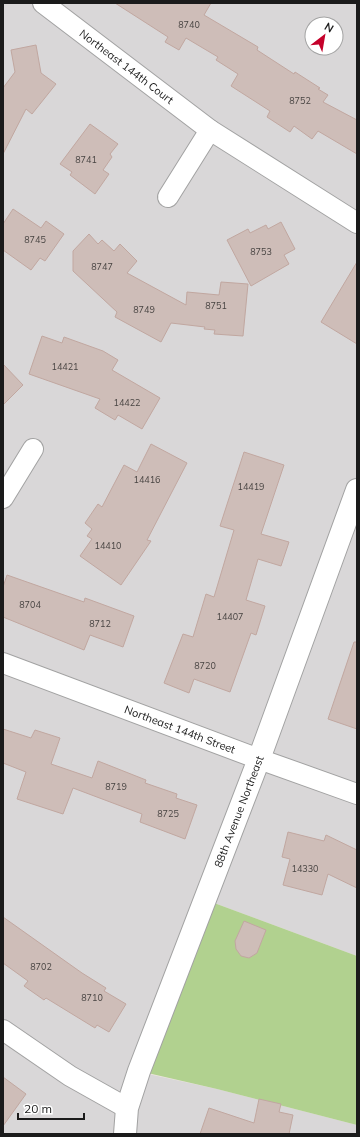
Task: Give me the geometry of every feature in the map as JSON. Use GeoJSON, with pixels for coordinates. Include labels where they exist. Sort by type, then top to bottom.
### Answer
{"type":"FeatureCollection","features":[{"type":"Feature","properties":{"kind":"street","name":"Northeast 144th Court"},"geometry":{"type":"LineString","coordinates":[[43,3],[210,130],[357,223]]}},
{"type":"Feature","properties":{"kind":"street"},"geometry":{"type":"LineString","coordinates":[[168,197],[210,130]]}},
{"type":"Feature","properties":{"kind":"street"},"geometry":{"type":"LineString","coordinates":[[3,498],[34,449]]}},
{"type":"Feature","properties":{"kind":"street","name":"88th Avenue Northeast"},"geometry":{"type":"LineString","coordinates":[[125,1134],[127,1108],[139,1072],[259,759],[357,490]]}},
{"type":"Feature","properties":{"kind":"street","name":"Northeast 144th Street"},"geometry":{"type":"LineString","coordinates":[[3,663],[357,794]]}},
{"type":"Feature","properties":{"kind":"street"},"geometry":{"type":"LineString","coordinates":[[3,1030],[70,1076],[127,1108]]}},
{"type":"Feature","properties":{"kind":"shaded area"},"geometry":{"type":"Polygon","coordinates":[[[3,3],[357,3],[357,956],[206,900],[139,1072],[217,1089],[357,1125],[357,1134],[3,1134],[3,3]]]}},
{"type":"Feature","properties":{"kind":"green space"},"geometry":{"type":"Polygon","coordinates":[[[206,900],[357,956],[357,1125],[217,1089],[139,1071],[206,900]]]}},
{"type":"Feature","properties":{"kind":"building"},"geometry":{"type":"Polygon","coordinates":[[[115,3],[211,3],[204,15],[258,47],[257,50],[294,74],[295,72],[320,88],[318,89],[328,95],[323,102],[357,120],[357,154],[318,131],[312,139],[294,126],[290,132],[267,117],[270,111],[231,86],[238,74],[216,60],[218,57],[186,38],[179,50],[165,42],[168,37],[115,3]]]}},
{"type":"Feature","properties":{"kind":"building"},"geometry":{"type":"Polygon","coordinates":[[[36,45],[41,73],[56,84],[32,114],[26,109],[3,154],[3,88],[15,72],[11,50],[36,45]]]}},
{"type":"Feature","properties":{"kind":"building"},"geometry":{"type":"Polygon","coordinates":[[[90,124],[118,144],[110,154],[112,157],[103,170],[109,174],[95,194],[70,175],[72,172],[60,164],[90,124]]]}},
{"type":"Feature","properties":{"kind":"building"},"geometry":{"type":"Polygon","coordinates":[[[13,209],[41,228],[46,221],[64,234],[45,261],[40,258],[31,270],[3,250],[3,224],[13,209]]]}},
{"type":"Feature","properties":{"kind":"building"},"geometry":{"type":"Polygon","coordinates":[[[281,222],[295,249],[284,255],[289,264],[251,286],[227,240],[248,229],[250,233],[266,225],[268,229],[281,222]]]}},
{"type":"Feature","properties":{"kind":"building"},"geometry":{"type":"Polygon","coordinates":[[[89,234],[98,244],[102,240],[114,251],[120,244],[137,261],[127,273],[186,305],[187,292],[219,295],[221,282],[248,284],[243,336],[214,334],[215,330],[204,329],[205,327],[171,323],[161,342],[115,317],[117,312],[73,271],[73,251],[89,234]]]}},
{"type":"Feature","properties":{"kind":"building"},"geometry":{"type":"Polygon","coordinates":[[[357,262],[357,344],[321,322],[357,262]]]}},
{"type":"Feature","properties":{"kind":"building"},"geometry":{"type":"Polygon","coordinates":[[[42,336],[62,343],[64,337],[103,351],[118,360],[112,370],[160,398],[142,429],[118,415],[115,420],[95,408],[100,399],[29,374],[42,336]]]}},
{"type":"Feature","properties":{"kind":"building"},"geometry":{"type":"Polygon","coordinates":[[[3,364],[23,385],[3,405],[3,364]]]}},
{"type":"Feature","properties":{"kind":"building"},"geometry":{"type":"Polygon","coordinates":[[[151,444],[187,463],[147,540],[151,541],[121,585],[80,556],[92,539],[87,536],[92,529],[85,523],[98,504],[102,507],[124,465],[137,472],[151,444]]]}},
{"type":"Feature","properties":{"kind":"building"},"geometry":{"type":"Polygon","coordinates":[[[244,452],[284,465],[261,534],[289,542],[281,566],[258,559],[246,600],[265,606],[256,635],[251,633],[230,692],[194,679],[189,693],[164,683],[183,634],[193,637],[206,594],[214,597],[234,530],[220,526],[244,452]]]}},
{"type":"Feature","properties":{"kind":"building"},"geometry":{"type":"Polygon","coordinates":[[[7,575],[84,602],[85,598],[134,616],[123,647],[90,635],[84,650],[3,617],[3,587],[7,575]]]}},
{"type":"Feature","properties":{"kind":"building"},"geometry":{"type":"Polygon","coordinates":[[[354,642],[357,642],[357,729],[328,719],[354,642]]]}},
{"type":"Feature","properties":{"kind":"building"},"geometry":{"type":"Polygon","coordinates":[[[3,729],[31,738],[35,730],[60,738],[51,764],[92,778],[98,761],[146,780],[145,783],[177,794],[176,798],[197,805],[185,839],[140,822],[142,814],[73,788],[63,814],[17,799],[26,772],[3,763],[3,729]]]}},
{"type":"Feature","properties":{"kind":"building"},"geometry":{"type":"Polygon","coordinates":[[[288,832],[324,841],[326,835],[357,850],[357,888],[328,874],[322,895],[283,885],[290,859],[282,857],[288,832]]]}},
{"type":"Feature","properties":{"kind":"building"},"geometry":{"type":"Polygon","coordinates":[[[3,917],[82,973],[106,988],[104,991],[126,1004],[109,1032],[97,1025],[95,1028],[46,998],[44,1000],[24,986],[28,981],[3,963],[3,917]]]}},
{"type":"Feature","properties":{"kind":"building"},"geometry":{"type":"Polygon","coordinates":[[[244,921],[266,930],[257,953],[249,958],[241,956],[236,949],[235,941],[244,921]]]}},
{"type":"Feature","properties":{"kind":"building"},"geometry":{"type":"Polygon","coordinates":[[[3,1077],[26,1094],[3,1126],[3,1077]]]}},
{"type":"Feature","properties":{"kind":"building"},"geometry":{"type":"Polygon","coordinates":[[[259,1099],[281,1104],[279,1112],[293,1115],[289,1134],[200,1134],[209,1108],[254,1123],[259,1099]]]}}]}
